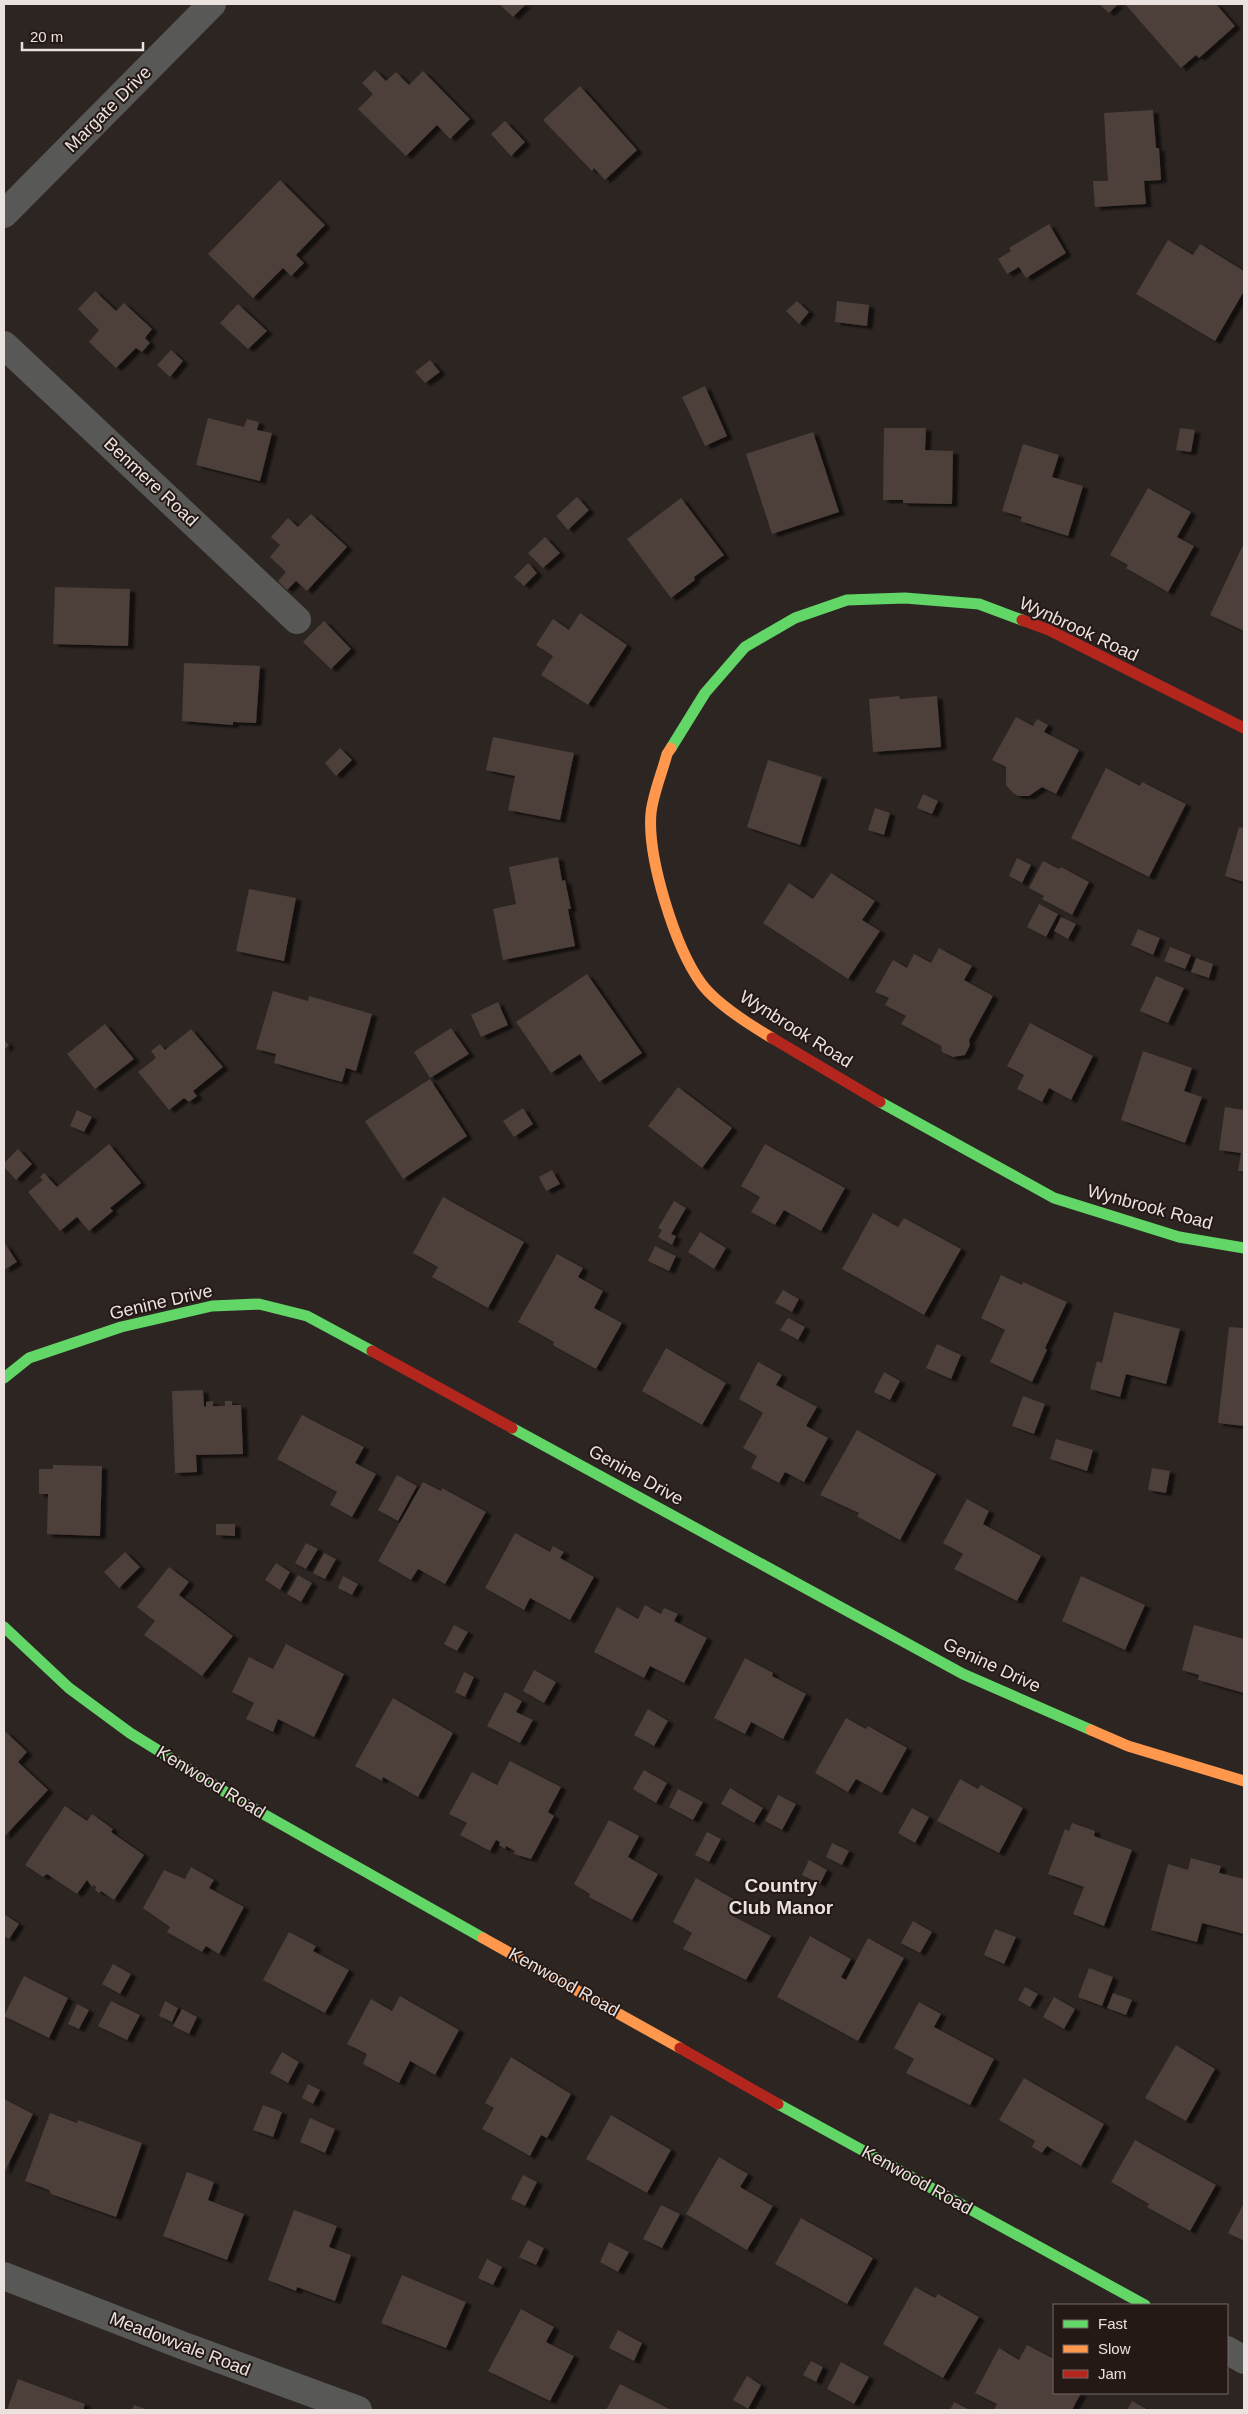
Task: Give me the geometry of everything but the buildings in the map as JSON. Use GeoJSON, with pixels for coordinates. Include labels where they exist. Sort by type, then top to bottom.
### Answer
{"type":"FeatureCollection","features":[{"type":"Feature","properties":{"kind":"street","name":"Margate Drive"},"geometry":{"type":"LineString","coordinates":[[4,214],[212,4]]}},
{"type":"Feature","properties":{"kind":"street","name":"Benmere Road"},"geometry":{"type":"LineString","coordinates":[[4,345],[298,620]]}},
{"type":"Feature","properties":{"kind":"street","name":"Wynbrook Road"},"geometry":{"type":"LineString","coordinates":[[1244,728],[1049,630],[979,604],[905,598],[847,600],[795,618],[745,647],[705,693],[668,754],[651,813],[655,861],[670,921],[701,983],[740,1019],[854,1087],[1054,1198],[1179,1237],[1244,1248]]}},
{"type":"Feature","properties":{"kind":"street","name":"Genine Drive"},"geometry":{"type":"LineString","coordinates":[[4,1378],[29,1358],[121,1327],[212,1306],[259,1304],[307,1316],[963,1674],[1128,1746],[1244,1781]]}},
{"type":"Feature","properties":{"kind":"street","name":"Kenwood Road"},"geometry":{"type":"LineString","coordinates":[[4,1627],[69,1688],[130,1733],[235,1798],[857,2148],[1143,2304]]}},
{"type":"Feature","properties":{"kind":"street","name":"Meadowvale Road"},"geometry":{"type":"LineString","coordinates":[[4,2276],[184,2346],[358,2410]]}},
{"type":"Feature","properties":{"kind":"street"},"geometry":{"type":"LineString","coordinates":[[1228,2351],[1244,2360]]}},
{"type":"Feature","properties":{"kind":"traffic: fast"},"geometry":{"type":"LineString","coordinates":[[671,748],[705,693],[745,647],[795,618],[847,600],[905,598],[979,604],[1022,620]]}},
{"type":"Feature","properties":{"kind":"traffic: fast"},"geometry":{"type":"LineString","coordinates":[[880,1102],[1054,1198],[1179,1237],[1244,1248]]}},
{"type":"Feature","properties":{"kind":"traffic: fast"},"geometry":{"type":"LineString","coordinates":[[4,1378],[29,1358],[121,1327],[212,1306],[259,1304],[307,1316],[372,1351]]}},
{"type":"Feature","properties":{"kind":"traffic: fast"},"geometry":{"type":"LineString","coordinates":[[512,1428],[963,1674],[1091,1730]]}},
{"type":"Feature","properties":{"kind":"traffic: fast"},"geometry":{"type":"LineString","coordinates":[[4,1627],[69,1688],[130,1733],[235,1798],[483,1938]]}},
{"type":"Feature","properties":{"kind":"traffic: fast"},"geometry":{"type":"LineString","coordinates":[[778,2104],[1143,2304]]}},
{"type":"Feature","properties":{"kind":"traffic: slow"},"geometry":{"type":"LineString","coordinates":[[671,748],[667,754],[654,798],[651,813],[651,831],[658,877],[673,925],[691,967],[707,991],[734,1014],[772,1038]]}},
{"type":"Feature","properties":{"kind":"traffic: slow"},"geometry":{"type":"LineString","coordinates":[[1091,1730],[1128,1746],[1244,1781]]}},
{"type":"Feature","properties":{"kind":"traffic: slow"},"geometry":{"type":"LineString","coordinates":[[483,1938],[680,2048]]}},
{"type":"Feature","properties":{"kind":"traffic: jam"},"geometry":{"type":"LineString","coordinates":[[1022,620],[1049,630],[1244,728]]}},
{"type":"Feature","properties":{"kind":"traffic: jam"},"geometry":{"type":"LineString","coordinates":[[772,1038],[880,1102]]}},
{"type":"Feature","properties":{"kind":"traffic: jam"},"geometry":{"type":"LineString","coordinates":[[372,1351],[512,1428]]}},
{"type":"Feature","properties":{"kind":"traffic: jam"},"geometry":{"type":"LineString","coordinates":[[680,2048],[778,2104]]}},
{"type":"Feature","properties":{"kind":"district","name":"Country Club Manor"},"geometry":{"type":"Point","coordinates":[781,1896]}}]}
